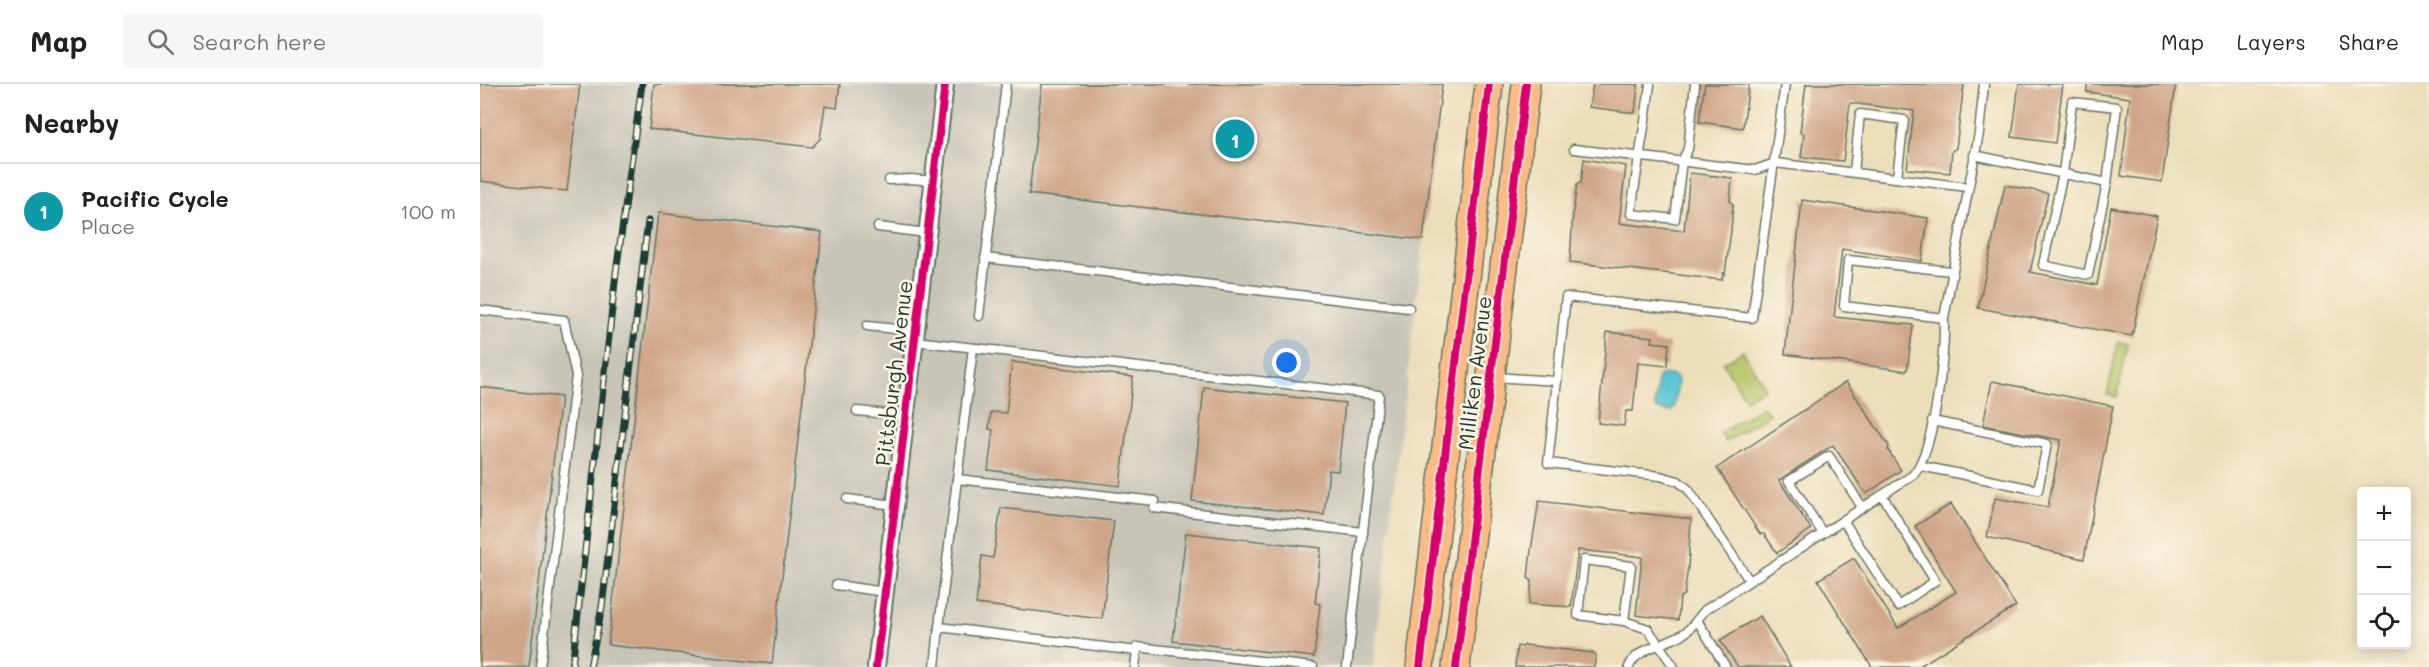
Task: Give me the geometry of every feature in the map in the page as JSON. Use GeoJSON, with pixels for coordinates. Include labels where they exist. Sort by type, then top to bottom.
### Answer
{"type":"FeatureCollection","features":[{"type":"Feature","properties":{"kind":"main road","name":"Milliken Avenue"},"geometry":{"type":"LineString","coordinates":[[1420,667],[1489,84]]}},
{"type":"Feature","properties":{"kind":"main road","name":"Milliken Avenue"},"geometry":{"type":"LineString","coordinates":[[1456,667],[1526,84]]}},
{"type":"Feature","properties":{"kind":"street","name":"Pittsburgh Avenue"},"geometry":{"type":"LineString","coordinates":[[876,667],[945,84]]}},
{"type":"Feature","properties":{"kind":"lane"},"geometry":{"type":"LineString","coordinates":[[979,316],[1006,84]]}},
{"type":"Feature","properties":{"kind":"lane"},"geometry":{"type":"LineString","coordinates":[[1650,84],[1631,214],[1675,219],[1682,161],[1688,149],[1695,84]]}},
{"type":"Feature","properties":{"kind":"lane"},"geometry":{"type":"LineString","coordinates":[[1749,580],[1697,500],[1678,481],[1660,476],[1548,463],[1566,297],[1752,318],[1785,84]]}},
{"type":"Feature","properties":{"kind":"lane"},"geometry":{"type":"LineString","coordinates":[[1629,667],[1643,653],[1686,632],[1705,610],[1913,475],[1921,466],[1932,421],[1951,271],[1974,155],[1984,84]]}},
{"type":"Feature","properties":{"kind":"lane"},"geometry":{"type":"LineString","coordinates":[[2072,102],[2117,107],[2107,183],[2088,275],[2043,265],[2063,172],[2072,102]]}},
{"type":"Feature","properties":{"kind":"lane"},"geometry":{"type":"LineString","coordinates":[[1854,172],[1860,114],[1904,120],[1897,177]]}},
{"type":"Feature","properties":{"kind":"lane"},"geometry":{"type":"LineString","coordinates":[[1574,149],[1755,170],[1775,163],[1967,187]]}},
{"type":"Feature","properties":{"kind":"lane"},"geometry":{"type":"LineString","coordinates":[[1974,155],[2107,183]]}},
{"type":"Feature","properties":{"kind":"lane"},"geometry":{"type":"LineString","coordinates":[[889,180],[911,179],[933,182]]}},
{"type":"Feature","properties":{"kind":"lane"},"geometry":{"type":"LineString","coordinates":[[878,227],[927,233]]}},
{"type":"Feature","properties":{"kind":"lane"},"geometry":{"type":"LineString","coordinates":[[985,258],[1410,308]]}},
{"type":"Feature","properties":{"kind":"lane"},"geometry":{"type":"LineString","coordinates":[[1944,318],[1844,306],[1848,260],[1951,271]]}},
{"type":"Feature","properties":{"kind":"lane"},"geometry":{"type":"LineString","coordinates":[[480,310],[564,320],[576,376],[540,667]]}},
{"type":"Feature","properties":{"kind":"lane"},"geometry":{"type":"LineString","coordinates":[[867,326],[973,348],[1379,394],[1347,667]]}},
{"type":"Feature","properties":{"kind":"lane"},"geometry":{"type":"LineString","coordinates":[[935,667],[973,348]]}},
{"type":"Feature","properties":{"kind":"lane"},"geometry":{"type":"LineString","coordinates":[[1492,376],[1557,381]]}},
{"type":"Feature","properties":{"kind":"lane"},"geometry":{"type":"LineString","coordinates":[[857,411],[906,417]]}},
{"type":"Feature","properties":{"kind":"lane"},"geometry":{"type":"LineString","coordinates":[[1921,466],[2038,490],[2047,444],[1932,421]]}},
{"type":"Feature","properties":{"kind":"lane"},"geometry":{"type":"LineString","coordinates":[[1822,532],[1789,481],[1829,456],[1862,507]]}},
{"type":"Feature","properties":{"kind":"lane"},"geometry":{"type":"LineString","coordinates":[[957,479],[1363,532]]}},
{"type":"Feature","properties":{"kind":"lane"},"geometry":{"type":"LineString","coordinates":[[1843,520],[1898,606],[1935,581],[1882,495]]}},
{"type":"Feature","properties":{"kind":"lane"},"geometry":{"type":"LineString","coordinates":[[847,499],[895,505]]}},
{"type":"Feature","properties":{"kind":"lane"},"geometry":{"type":"LineString","coordinates":[[1624,621],[1631,566],[1584,560],[1578,615],[1624,621],[1648,629],[1674,667]]}},
{"type":"Feature","properties":{"kind":"lane"},"geometry":{"type":"LineString","coordinates":[[836,585],[885,592]]}},
{"type":"Feature","properties":{"kind":"lane"},"geometry":{"type":"LineString","coordinates":[[1697,620],[1726,667]]}},
{"type":"Feature","properties":{"kind":"lane"},"geometry":{"type":"LineString","coordinates":[[939,627],[1137,651],[1135,667]]}},
{"type":"Feature","properties":{"kind":"lane"},"geometry":{"type":"LineString","coordinates":[[1137,647],[1313,667]]}},
{"type":"Feature","properties":{"kind":"shaded area"},"geometry":{"type":"Polygon","coordinates":[[[480,84],[1442,84],[1373,667],[480,667],[480,84]]]}},
{"type":"Feature","properties":{"kind":"green space"},"geometry":{"type":"Polygon","coordinates":[[[2118,342],[2128,344],[2117,397],[2107,395],[2118,342]]]}},
{"type":"Feature","properties":{"kind":"green space"},"geometry":{"type":"Polygon","coordinates":[[[1743,351],[1765,388],[1746,400],[1723,363],[1743,351]]]}},
{"type":"Feature","properties":{"kind":"green space"},"geometry":{"type":"Polygon","coordinates":[[[1763,406],[1769,414],[1726,442],[1720,433],[1763,406]]]}},
{"type":"Feature","properties":{"kind":"water"},"geometry":{"type":"Polygon","coordinates":[[[1663,374],[1675,376],[1678,380],[1674,408],[1671,411],[1658,410],[1655,406],[1658,378],[1663,374]]]}},
{"type":"Feature","properties":{"kind":"building"},"geometry":{"type":"Polygon","coordinates":[[[480,84],[580,84],[567,191],[480,181],[480,84]]]}},
{"type":"Feature","properties":{"kind":"building"},"geometry":{"type":"Polygon","coordinates":[[[654,84],[840,84],[837,108],[825,106],[820,139],[812,147],[649,129],[654,84]]]}},
{"type":"Feature","properties":{"kind":"building"},"geometry":{"type":"Polygon","coordinates":[[[1042,84],[1442,84],[1423,240],[1029,194],[1042,84]]]}},
{"type":"Feature","properties":{"kind":"building"},"geometry":{"type":"Polygon","coordinates":[[[1593,84],[1638,84],[1635,113],[1589,107],[1593,84]]]}},
{"type":"Feature","properties":{"kind":"building"},"geometry":{"type":"Polygon","coordinates":[[[1705,84],[1749,84],[1743,128],[1699,122],[1705,84]]]}},
{"type":"Feature","properties":{"kind":"building"},"geometry":{"type":"Polygon","coordinates":[[[1806,84],[1964,84],[1956,148],[1952,151],[1950,173],[1907,169],[1914,111],[1850,103],[1843,161],[1801,157],[1804,134],[1800,132],[1806,84]]]}},
{"type":"Feature","properties":{"kind":"building"},"geometry":{"type":"Polygon","coordinates":[[[2019,84],[2063,84],[2055,143],[2012,137],[2019,84]]]}},
{"type":"Feature","properties":{"kind":"building"},"geometry":{"type":"Polygon","coordinates":[[[2087,84],[2176,84],[2162,182],[2121,176],[2130,98],[2087,92],[2087,84]]]}},
{"type":"Feature","properties":{"kind":"building"},"geometry":{"type":"Polygon","coordinates":[[[1584,159],[1626,166],[1619,223],[1684,231],[1690,173],[1732,178],[1731,231],[1725,274],[1723,273],[1722,280],[1570,262],[1573,212],[1577,184],[1581,183],[1584,159]]]}},
{"type":"Feature","properties":{"kind":"building"},"geometry":{"type":"Polygon","coordinates":[[[2005,185],[2048,193],[2030,272],[2097,285],[2111,207],[2157,216],[2132,336],[1978,308],[2005,185]]]}},
{"type":"Feature","properties":{"kind":"building"},"geometry":{"type":"Polygon","coordinates":[[[1802,200],[1928,218],[1922,261],[1842,249],[1834,317],[1913,325],[1907,371],[1785,354],[1802,200]]]}},
{"type":"Feature","properties":{"kind":"building"},"geometry":{"type":"Polygon","coordinates":[[[658,213],[822,232],[772,664],[608,645],[658,213]]]}},
{"type":"Feature","properties":{"kind":"building"},"geometry":{"type":"Polygon","coordinates":[[[1607,332],[1653,337],[1652,342],[1669,344],[1667,366],[1638,363],[1633,411],[1626,411],[1624,426],[1598,423],[1607,332]]]}},
{"type":"Feature","properties":{"kind":"building"},"geometry":{"type":"Polygon","coordinates":[[[1012,362],[1133,377],[1120,486],[988,470],[993,430],[989,429],[991,412],[1006,413],[1012,362]]]}},
{"type":"Feature","properties":{"kind":"building"},"geometry":{"type":"Polygon","coordinates":[[[1992,381],[2113,406],[2084,559],[1987,537],[1995,498],[2048,507],[2061,440],[1983,425],[1992,381]]]}},
{"type":"Feature","properties":{"kind":"building"},"geometry":{"type":"Polygon","coordinates":[[[1846,382],[1889,446],[1888,450],[1901,470],[1866,494],[1833,445],[1779,480],[1811,529],[1777,553],[1764,534],[1760,534],[1717,468],[1846,382]]]}},
{"type":"Feature","properties":{"kind":"building"},"geometry":{"type":"Polygon","coordinates":[[[480,387],[561,397],[529,667],[480,667],[480,387]]]}},
{"type":"Feature","properties":{"kind":"building"},"geometry":{"type":"Polygon","coordinates":[[[1204,387],[1345,403],[1338,471],[1329,470],[1324,515],[1192,501],[1204,387]]]}},
{"type":"Feature","properties":{"kind":"building"},"geometry":{"type":"Polygon","coordinates":[[[1539,501],[1691,519],[1688,568],[1684,595],[1680,597],[1678,620],[1636,615],[1642,557],[1618,554],[1578,550],[1571,607],[1529,604],[1532,581],[1528,578],[1539,501]]]}},
{"type":"Feature","properties":{"kind":"building"},"geometry":{"type":"Polygon","coordinates":[[[1951,504],[2016,606],[1918,667],[1872,667],[1818,580],[1854,558],[1898,628],[1956,592],[1915,526],[1951,504]]]}},
{"type":"Feature","properties":{"kind":"building"},"geometry":{"type":"Polygon","coordinates":[[[1001,508],[1114,521],[1102,619],[976,604],[982,556],[993,558],[1001,508]]]}},
{"type":"Feature","properties":{"kind":"building"},"geometry":{"type":"Polygon","coordinates":[[[1186,533],[1321,548],[1315,603],[1320,604],[1314,657],[1173,641],[1186,533]]]}},
{"type":"Feature","properties":{"kind":"building"},"geometry":{"type":"Polygon","coordinates":[[[1760,616],[1791,667],[1738,667],[1720,640],[1760,616]]]}},
{"type":"Feature","properties":{"kind":"building"},"geometry":{"type":"Polygon","coordinates":[[[1524,645],[1593,653],[1596,655],[1594,667],[1515,667],[1517,646],[1523,647],[1524,645]]]}},
{"type":"Feature","properties":{"kind":"railway"},"geometry":{"type":"LineString","coordinates":[[572,667],[616,273],[642,84]]}},
{"type":"Feature","properties":{"kind":"railway"},"geometry":{"type":"LineString","coordinates":[[590,667],[602,607],[648,221]]}},
{"type":"Feature","properties":{"kind":"cycle path"},"geometry":{"type":"LineString","coordinates":[[876,667],[945,84]]}},
{"type":"Feature","properties":{"kind":"cycle path"},"geometry":{"type":"LineString","coordinates":[[1420,667],[1489,84]]}},
{"type":"Feature","properties":{"kind":"cycle path"},"geometry":{"type":"LineString","coordinates":[[1456,667],[1526,84]]}},
{"type":"Feature","properties":{"kind":"place","name":"Pacific Cycle"},"geometry":{"type":"Point","coordinates":[1235,139]}}]}
